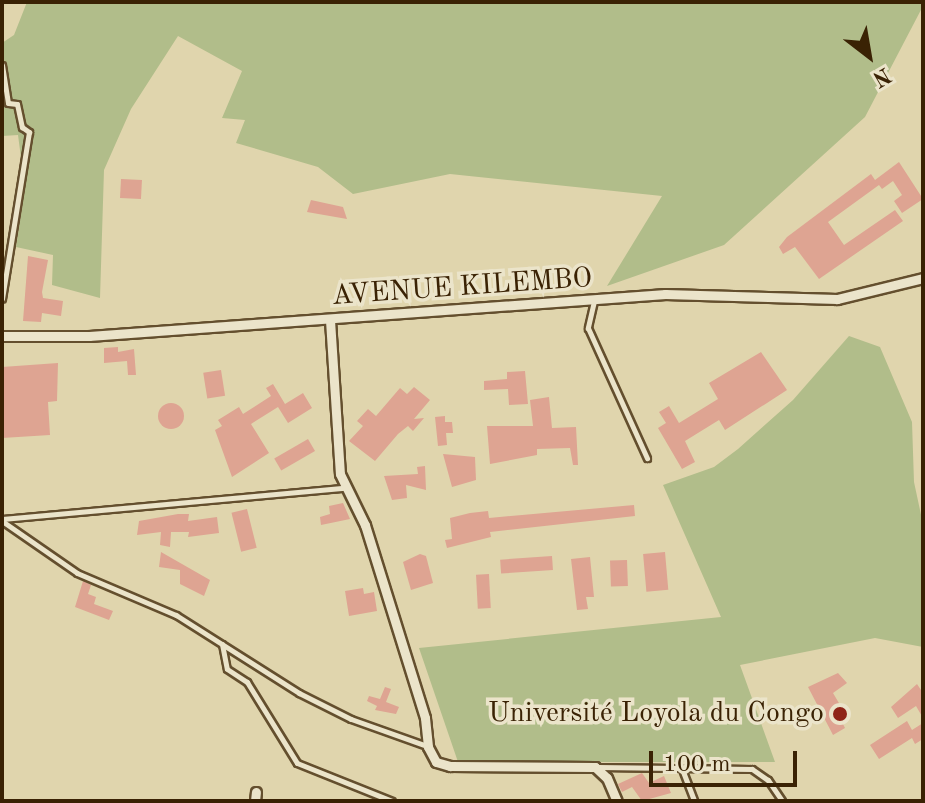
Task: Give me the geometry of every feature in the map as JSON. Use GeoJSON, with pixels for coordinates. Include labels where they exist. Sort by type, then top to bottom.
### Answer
{"type":"FeatureCollection","features":[{"type":"Feature","properties":{"kind":"street","name":"AVENUE KILEMBO"},"geometry":{"type":"LineString","coordinates":[[2,336],[89,336],[665,294],[837,299],[923,278]]}},
{"type":"Feature","properties":{"kind":"street"},"geometry":{"type":"LineString","coordinates":[[330,320],[340,474],[365,525],[425,718],[428,747],[436,762],[450,766],[595,767],[607,778],[617,801]]}},
{"type":"Feature","properties":{"kind":"lane"},"geometry":{"type":"LineString","coordinates":[[2,65],[8,103],[17,104],[22,127],[29,132],[2,299]]}},
{"type":"Feature","properties":{"kind":"lane"},"geometry":{"type":"LineString","coordinates":[[594,301],[588,328],[647,458]]}},
{"type":"Feature","properties":{"kind":"lane"},"geometry":{"type":"LineString","coordinates":[[2,520],[345,488]]}},
{"type":"Feature","properties":{"kind":"lane"},"geometry":{"type":"LineString","coordinates":[[2,520],[77,573],[176,615],[348,718],[428,747]]}},
{"type":"Feature","properties":{"kind":"lane"},"geometry":{"type":"LineString","coordinates":[[222,644],[227,669],[247,682],[297,763],[392,801]]}},
{"type":"Feature","properties":{"kind":"lane"},"geometry":{"type":"LineString","coordinates":[[595,767],[752,769],[768,780],[782,801]]}},
{"type":"Feature","properties":{"kind":"lane"},"geometry":{"type":"LineString","coordinates":[[682,769],[694,801]]}},
{"type":"Feature","properties":{"kind":"green space"},"geometry":{"type":"Polygon","coordinates":[[[27,2],[923,2],[923,6],[865,117],[724,245],[607,286],[662,196],[450,174],[353,194],[318,167],[236,143],[245,120],[222,118],[242,71],[178,36],[131,109],[104,170],[100,298],[52,285],[53,255],[16,247],[25,188],[18,135],[2,136],[2,43],[14,35],[27,2]]]}},
{"type":"Feature","properties":{"kind":"green space"},"geometry":{"type":"Polygon","coordinates":[[[849,336],[880,347],[912,422],[914,482],[923,524],[923,647],[875,638],[740,665],[775,762],[458,762],[419,648],[721,617],[663,485],[714,467],[738,449],[793,400],[849,336]]]}},
{"type":"Feature","properties":{"kind":"building"},"geometry":{"type":"Polygon","coordinates":[[[899,162],[923,199],[902,213],[894,201],[902,195],[893,181],[882,189],[879,185],[828,222],[844,245],[895,210],[903,221],[819,279],[795,247],[783,254],[779,247],[787,237],[871,174],[875,180],[899,162]]]}},
{"type":"Feature","properties":{"kind":"building"},"geometry":{"type":"Polygon","coordinates":[[[121,179],[142,180],[141,199],[120,198],[121,179]]]}},
{"type":"Feature","properties":{"kind":"building"},"geometry":{"type":"Polygon","coordinates":[[[311,200],[343,207],[347,219],[307,212],[311,200]]]}},
{"type":"Feature","properties":{"kind":"building"},"geometry":{"type":"Polygon","coordinates":[[[28,256],[48,260],[43,298],[63,301],[61,316],[42,313],[41,322],[23,321],[28,256]]]}},
{"type":"Feature","properties":{"kind":"building"},"geometry":{"type":"Polygon","coordinates":[[[118,347],[118,352],[134,349],[136,375],[128,375],[127,361],[104,363],[104,348],[118,347]]]}},
{"type":"Feature","properties":{"kind":"building"},"geometry":{"type":"Polygon","coordinates":[[[761,352],[787,390],[725,430],[719,420],[685,441],[695,462],[682,469],[658,428],[666,423],[659,412],[669,406],[679,423],[718,399],[709,383],[761,352]]]}},
{"type":"Feature","properties":{"kind":"building"},"geometry":{"type":"Polygon","coordinates":[[[58,363],[57,401],[48,402],[50,435],[2,438],[2,367],[58,363]]]}},
{"type":"Feature","properties":{"kind":"building"},"geometry":{"type":"Polygon","coordinates":[[[221,370],[225,396],[207,398],[203,373],[221,370]]]}},
{"type":"Feature","properties":{"kind":"building"},"geometry":{"type":"Polygon","coordinates":[[[525,371],[528,404],[509,405],[508,389],[484,390],[484,381],[507,379],[507,372],[525,371]]]}},
{"type":"Feature","properties":{"kind":"building"},"geometry":{"type":"Polygon","coordinates":[[[273,384],[285,404],[303,393],[312,408],[288,423],[278,407],[251,424],[269,453],[232,477],[215,430],[222,426],[218,420],[239,407],[243,414],[271,396],[266,388],[273,384]]]}},
{"type":"Feature","properties":{"kind":"building"},"geometry":{"type":"Polygon","coordinates":[[[414,387],[430,400],[414,419],[424,418],[413,431],[408,426],[375,461],[349,441],[363,426],[357,421],[368,409],[376,416],[400,388],[407,394],[414,387]]]}},
{"type":"Feature","properties":{"kind":"building"},"geometry":{"type":"Polygon","coordinates":[[[549,397],[552,428],[576,427],[578,465],[573,465],[570,448],[537,449],[537,455],[490,464],[487,426],[533,426],[530,400],[549,397]]]}},
{"type":"Feature","properties":{"kind":"building"},"geometry":{"type":"Polygon","coordinates":[[[171,403],[180,407],[184,416],[180,425],[171,429],[162,425],[158,416],[162,407],[171,403]]]}},
{"type":"Feature","properties":{"kind":"building"},"geometry":{"type":"Polygon","coordinates":[[[445,416],[445,422],[452,422],[453,433],[446,433],[447,445],[438,446],[435,417],[445,416]]]}},
{"type":"Feature","properties":{"kind":"building"},"geometry":{"type":"Polygon","coordinates":[[[308,439],[315,451],[281,471],[274,458],[308,439]]]}},
{"type":"Feature","properties":{"kind":"building"},"geometry":{"type":"Polygon","coordinates":[[[443,454],[475,457],[476,480],[452,487],[443,454]]]}},
{"type":"Feature","properties":{"kind":"building"},"geometry":{"type":"Polygon","coordinates":[[[425,466],[426,490],[406,485],[407,498],[392,500],[384,476],[418,474],[417,467],[425,466]]]}},
{"type":"Feature","properties":{"kind":"building"},"geometry":{"type":"Polygon","coordinates":[[[343,503],[350,519],[321,525],[320,517],[330,514],[329,506],[343,503]]]}},
{"type":"Feature","properties":{"kind":"building"},"geometry":{"type":"Polygon","coordinates":[[[634,505],[635,516],[490,532],[491,537],[447,548],[445,540],[452,539],[450,518],[470,513],[488,511],[489,518],[634,505]]]}},
{"type":"Feature","properties":{"kind":"building"},"geometry":{"type":"Polygon","coordinates":[[[247,509],[257,548],[241,552],[231,513],[247,509]]]}},
{"type":"Feature","properties":{"kind":"building"},"geometry":{"type":"Polygon","coordinates":[[[189,514],[188,521],[217,517],[219,533],[188,537],[189,532],[171,532],[170,547],[160,545],[161,532],[137,535],[139,521],[189,514]]]}},
{"type":"Feature","properties":{"kind":"building"},"geometry":{"type":"Polygon","coordinates":[[[161,552],[210,580],[204,596],[180,584],[180,570],[159,567],[161,552]]]}},
{"type":"Feature","properties":{"kind":"building"},"geometry":{"type":"Polygon","coordinates":[[[665,552],[668,590],[646,592],[643,554],[665,552]]]}},
{"type":"Feature","properties":{"kind":"building"},"geometry":{"type":"Polygon","coordinates":[[[420,554],[426,556],[433,583],[411,590],[403,562],[420,554]]]}},
{"type":"Feature","properties":{"kind":"building"},"geometry":{"type":"Polygon","coordinates":[[[552,556],[553,570],[501,574],[500,560],[552,556]]]}},
{"type":"Feature","properties":{"kind":"building"},"geometry":{"type":"Polygon","coordinates":[[[590,557],[594,597],[586,597],[588,609],[577,610],[571,559],[590,557]]]}},
{"type":"Feature","properties":{"kind":"building"},"geometry":{"type":"Polygon","coordinates":[[[627,560],[628,586],[611,587],[610,561],[627,560]]]}},
{"type":"Feature","properties":{"kind":"building"},"geometry":{"type":"Polygon","coordinates":[[[489,574],[491,608],[478,609],[476,575],[489,574]]]}},
{"type":"Feature","properties":{"kind":"building"},"geometry":{"type":"Polygon","coordinates":[[[83,581],[91,585],[88,594],[96,597],[94,604],[113,611],[109,620],[75,607],[83,581]]]}},
{"type":"Feature","properties":{"kind":"building"},"geometry":{"type":"Polygon","coordinates":[[[363,588],[364,594],[374,592],[377,611],[349,616],[345,591],[363,588]]]}},
{"type":"Feature","properties":{"kind":"building"},"geometry":{"type":"Polygon","coordinates":[[[838,673],[847,683],[833,693],[846,715],[840,718],[845,728],[833,735],[808,687],[838,673]]]}},
{"type":"Feature","properties":{"kind":"building"},"geometry":{"type":"Polygon","coordinates":[[[917,684],[923,693],[923,718],[916,706],[898,718],[891,707],[917,684]]]}},
{"type":"Feature","properties":{"kind":"building"},"geometry":{"type":"Polygon","coordinates":[[[385,687],[391,689],[386,702],[399,707],[396,714],[375,710],[377,706],[367,701],[369,696],[380,699],[385,687]]]}},
{"type":"Feature","properties":{"kind":"building"},"geometry":{"type":"Polygon","coordinates":[[[907,721],[912,730],[923,723],[923,739],[915,744],[912,738],[879,759],[870,745],[907,721]]]}},
{"type":"Feature","properties":{"kind":"building"},"geometry":{"type":"Polygon","coordinates":[[[642,773],[649,783],[664,776],[671,793],[642,801],[632,787],[622,792],[618,784],[642,773]]]}},
{"type":"Feature","properties":{"kind":"place","name":"Université Loyola du Congo"},"geometry":{"type":"Point","coordinates":[840,714]}}]}
